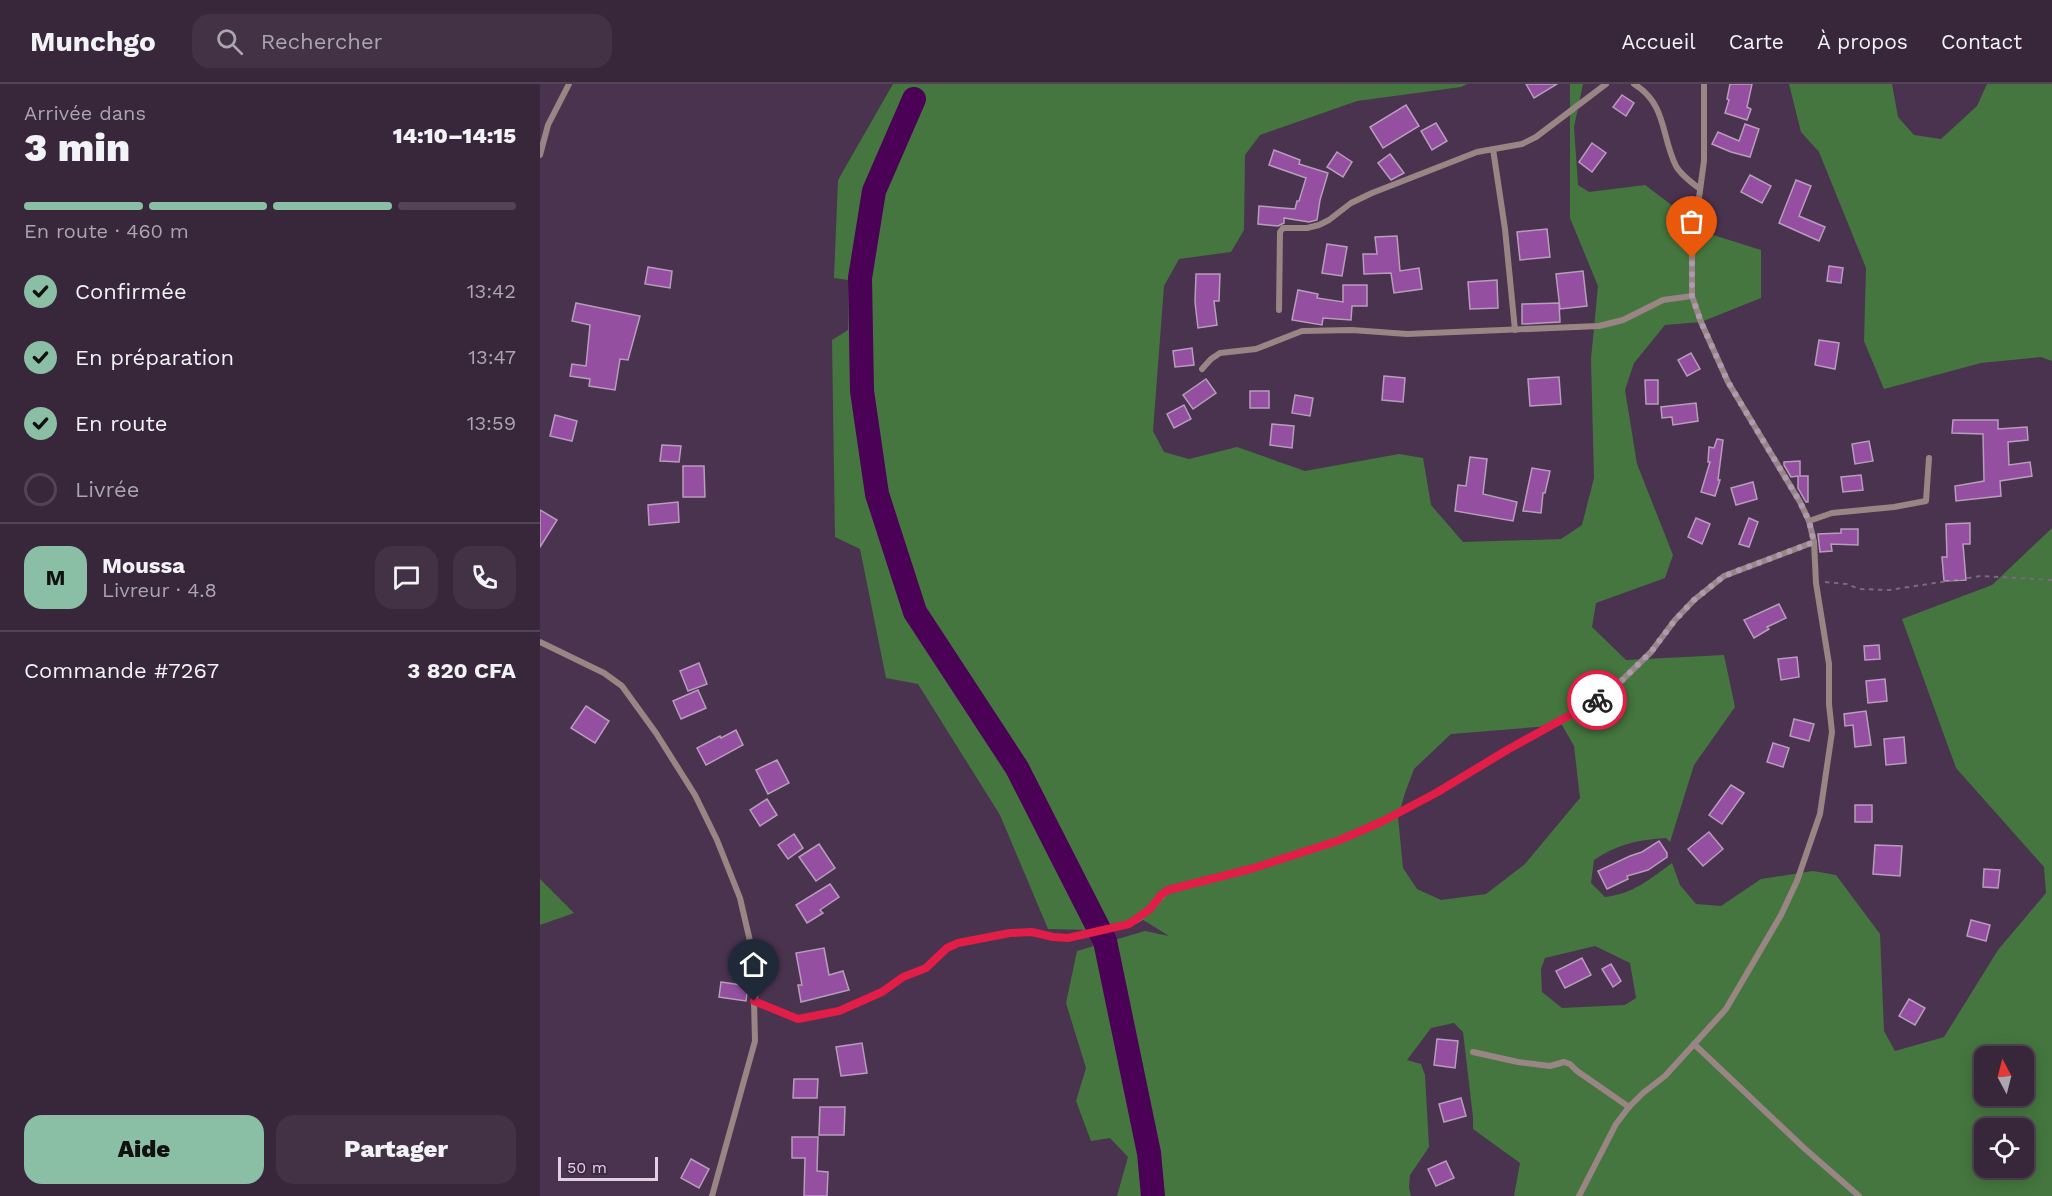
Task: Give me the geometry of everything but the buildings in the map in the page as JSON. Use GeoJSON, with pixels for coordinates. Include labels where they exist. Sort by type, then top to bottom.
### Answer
{"type":"FeatureCollection","features":[{"type":"Feature","properties":{"kind":"street"},"geometry":{"type":"LineString","coordinates":[[540,155],[548,126],[569,84]]}},
{"type":"Feature","properties":{"kind":"street"},"geometry":{"type":"LineString","coordinates":[[1280,310],[1280,232],[1283,228],[1307,228],[1319,225],[1351,202],[1372,193],[1477,152],[1522,144],[1536,137],[1606,84]]}},
{"type":"Feature","properties":{"kind":"street"},"geometry":{"type":"LineString","coordinates":[[1634,84],[1646,92],[1663,119],[1677,169],[1700,189]]}},
{"type":"Feature","properties":{"kind":"street"},"geometry":{"type":"LineString","coordinates":[[1579,1196],[1616,1124],[1629,1107],[1665,1076],[1726,1010],[1781,915],[1797,881],[1820,813],[1832,732],[1829,664],[1816,583],[1814,542],[1809,521],[1728,382],[1692,296],[1692,258],[1704,161],[1704,84]]}},
{"type":"Feature","properties":{"kind":"street"},"geometry":{"type":"LineString","coordinates":[[1493,149],[1505,229],[1515,330]]}},
{"type":"Feature","properties":{"kind":"street"},"geometry":{"type":"LineString","coordinates":[[1202,369],[1211,358],[1220,353],[1249,350],[1302,331],[1352,330],[1407,334],[1599,326],[1623,320],[1663,300],[1692,296]]}},
{"type":"Feature","properties":{"kind":"street"},"geometry":{"type":"LineString","coordinates":[[1809,521],[1832,513],[1894,507],[1926,501],[1929,458]]}},
{"type":"Feature","properties":{"kind":"street"},"geometry":{"type":"LineString","coordinates":[[754,1001],[798,1019],[839,1011],[882,992],[903,977],[926,968],[947,948],[958,943],[1010,933],[1032,932],[1068,938],[1129,924],[1150,909],[1168,890],[1254,868],[1340,840],[1383,821],[1436,793],[1507,750],[1581,710],[1613,689],[1651,652],[1675,620],[1694,600],[1724,576],[1814,542]]}},
{"type":"Feature","properties":{"kind":"street"},"geometry":{"type":"LineString","coordinates":[[540,642],[604,673],[622,686],[656,733],[695,795],[717,840],[740,898],[753,954],[756,993],[754,1001],[755,1041],[712,1196]]}},
{"type":"Feature","properties":{"kind":"street"},"geometry":{"type":"LineString","coordinates":[[1694,1044],[1804,1148],[1859,1196]]}},
{"type":"Feature","properties":{"kind":"street"},"geometry":{"type":"LineString","coordinates":[[1473,1052],[1550,1066],[1564,1062],[1570,1064],[1629,1107]]}},
{"type":"Feature","properties":{"kind":"path"},"geometry":{"type":"LineString","coordinates":[[1816,583],[1815,581],[1847,584],[1859,589],[1889,590],[1981,576],[2052,580]]}},
{"type":"Feature","properties":{"kind":"green space"},"geometry":{"type":"Polygon","coordinates":[[[893,84],[1467,84],[1461,87],[1357,101],[1260,135],[1245,155],[1244,230],[1231,252],[1179,259],[1164,286],[1153,431],[1164,452],[1189,459],[1237,447],[1305,471],[1399,454],[1423,458],[1431,505],[1463,542],[1561,539],[1582,525],[1594,478],[1591,359],[1598,286],[1570,218],[1570,84],[1583,84],[1574,127],[1578,185],[1589,192],[1645,185],[1710,234],[1761,250],[1761,298],[1701,322],[1665,325],[1634,363],[1625,390],[1637,464],[1673,555],[1665,578],[1596,603],[1592,627],[1626,660],[1724,655],[1735,707],[1694,765],[1670,842],[1666,838],[1637,842],[1603,855],[1594,860],[1591,883],[1605,897],[1624,893],[1641,885],[1672,863],[1680,885],[1696,904],[1721,906],[1761,879],[1813,871],[1836,875],[1880,934],[1884,1031],[1895,1051],[1944,1037],[1998,950],[2046,893],[2044,867],[1956,768],[1902,619],[1992,585],[2052,528],[2052,1196],[1514,1196],[1520,1163],[1473,1129],[1463,1032],[1454,1023],[1431,1028],[1407,1060],[1421,1064],[1425,1075],[1429,1147],[1410,1175],[1411,1196],[1117,1196],[1128,1157],[1110,1138],[1091,1141],[1076,1101],[1086,1068],[1066,1003],[1077,951],[1145,931],[1169,936],[1140,918],[1089,930],[1048,929],[1000,815],[918,684],[886,678],[860,549],[835,537],[832,340],[848,330],[848,280],[834,278],[838,180],[893,84]],[[1562,725],[1451,734],[1414,769],[1398,817],[1403,868],[1417,889],[1441,900],[1486,894],[1525,864],[1580,798],[1574,746],[1562,725]],[[1595,946],[1545,958],[1541,969],[1542,992],[1562,1008],[1625,1005],[1636,998],[1630,963],[1595,946]]]}},
{"type":"Feature","properties":{"kind":"green space"},"geometry":{"type":"Polygon","coordinates":[[[1789,84],[1892,84],[1898,117],[1914,135],[1941,139],[1977,106],[1987,84],[2052,84],[2052,361],[2041,357],[1981,363],[1884,389],[1864,341],[1866,268],[1819,152],[1801,132],[1789,84]]]}},
{"type":"Feature","properties":{"kind":"green space"},"geometry":{"type":"Polygon","coordinates":[[[540,879],[574,913],[540,925],[540,879]]]}},
{"type":"Feature","properties":{"kind":"waterway"},"geometry":{"type":"LineString","coordinates":[[914,99],[874,191],[860,278],[862,391],[877,494],[915,612],[1017,768],[1105,941],[1149,1153],[1153,1196]]}},
{"type":"Feature","properties":{"kind":"way so far"},"geometry":{"type":"LineString","coordinates":[[1597,700],[1613,689],[1651,652],[1675,620],[1694,600],[1724,576],[1814,542],[1809,521],[1800,502],[1728,382],[1701,322],[1692,296],[1692,258]]}},
{"type":"Feature","properties":{"kind":"route"},"geometry":{"type":"LineString","coordinates":[[754,1001],[798,1019],[839,1011],[882,992],[903,977],[926,968],[947,948],[958,943],[1010,933],[1032,932],[1068,938],[1129,924],[1140,918],[1168,890],[1254,868],[1340,840],[1383,821],[1597,700]]}}]}
